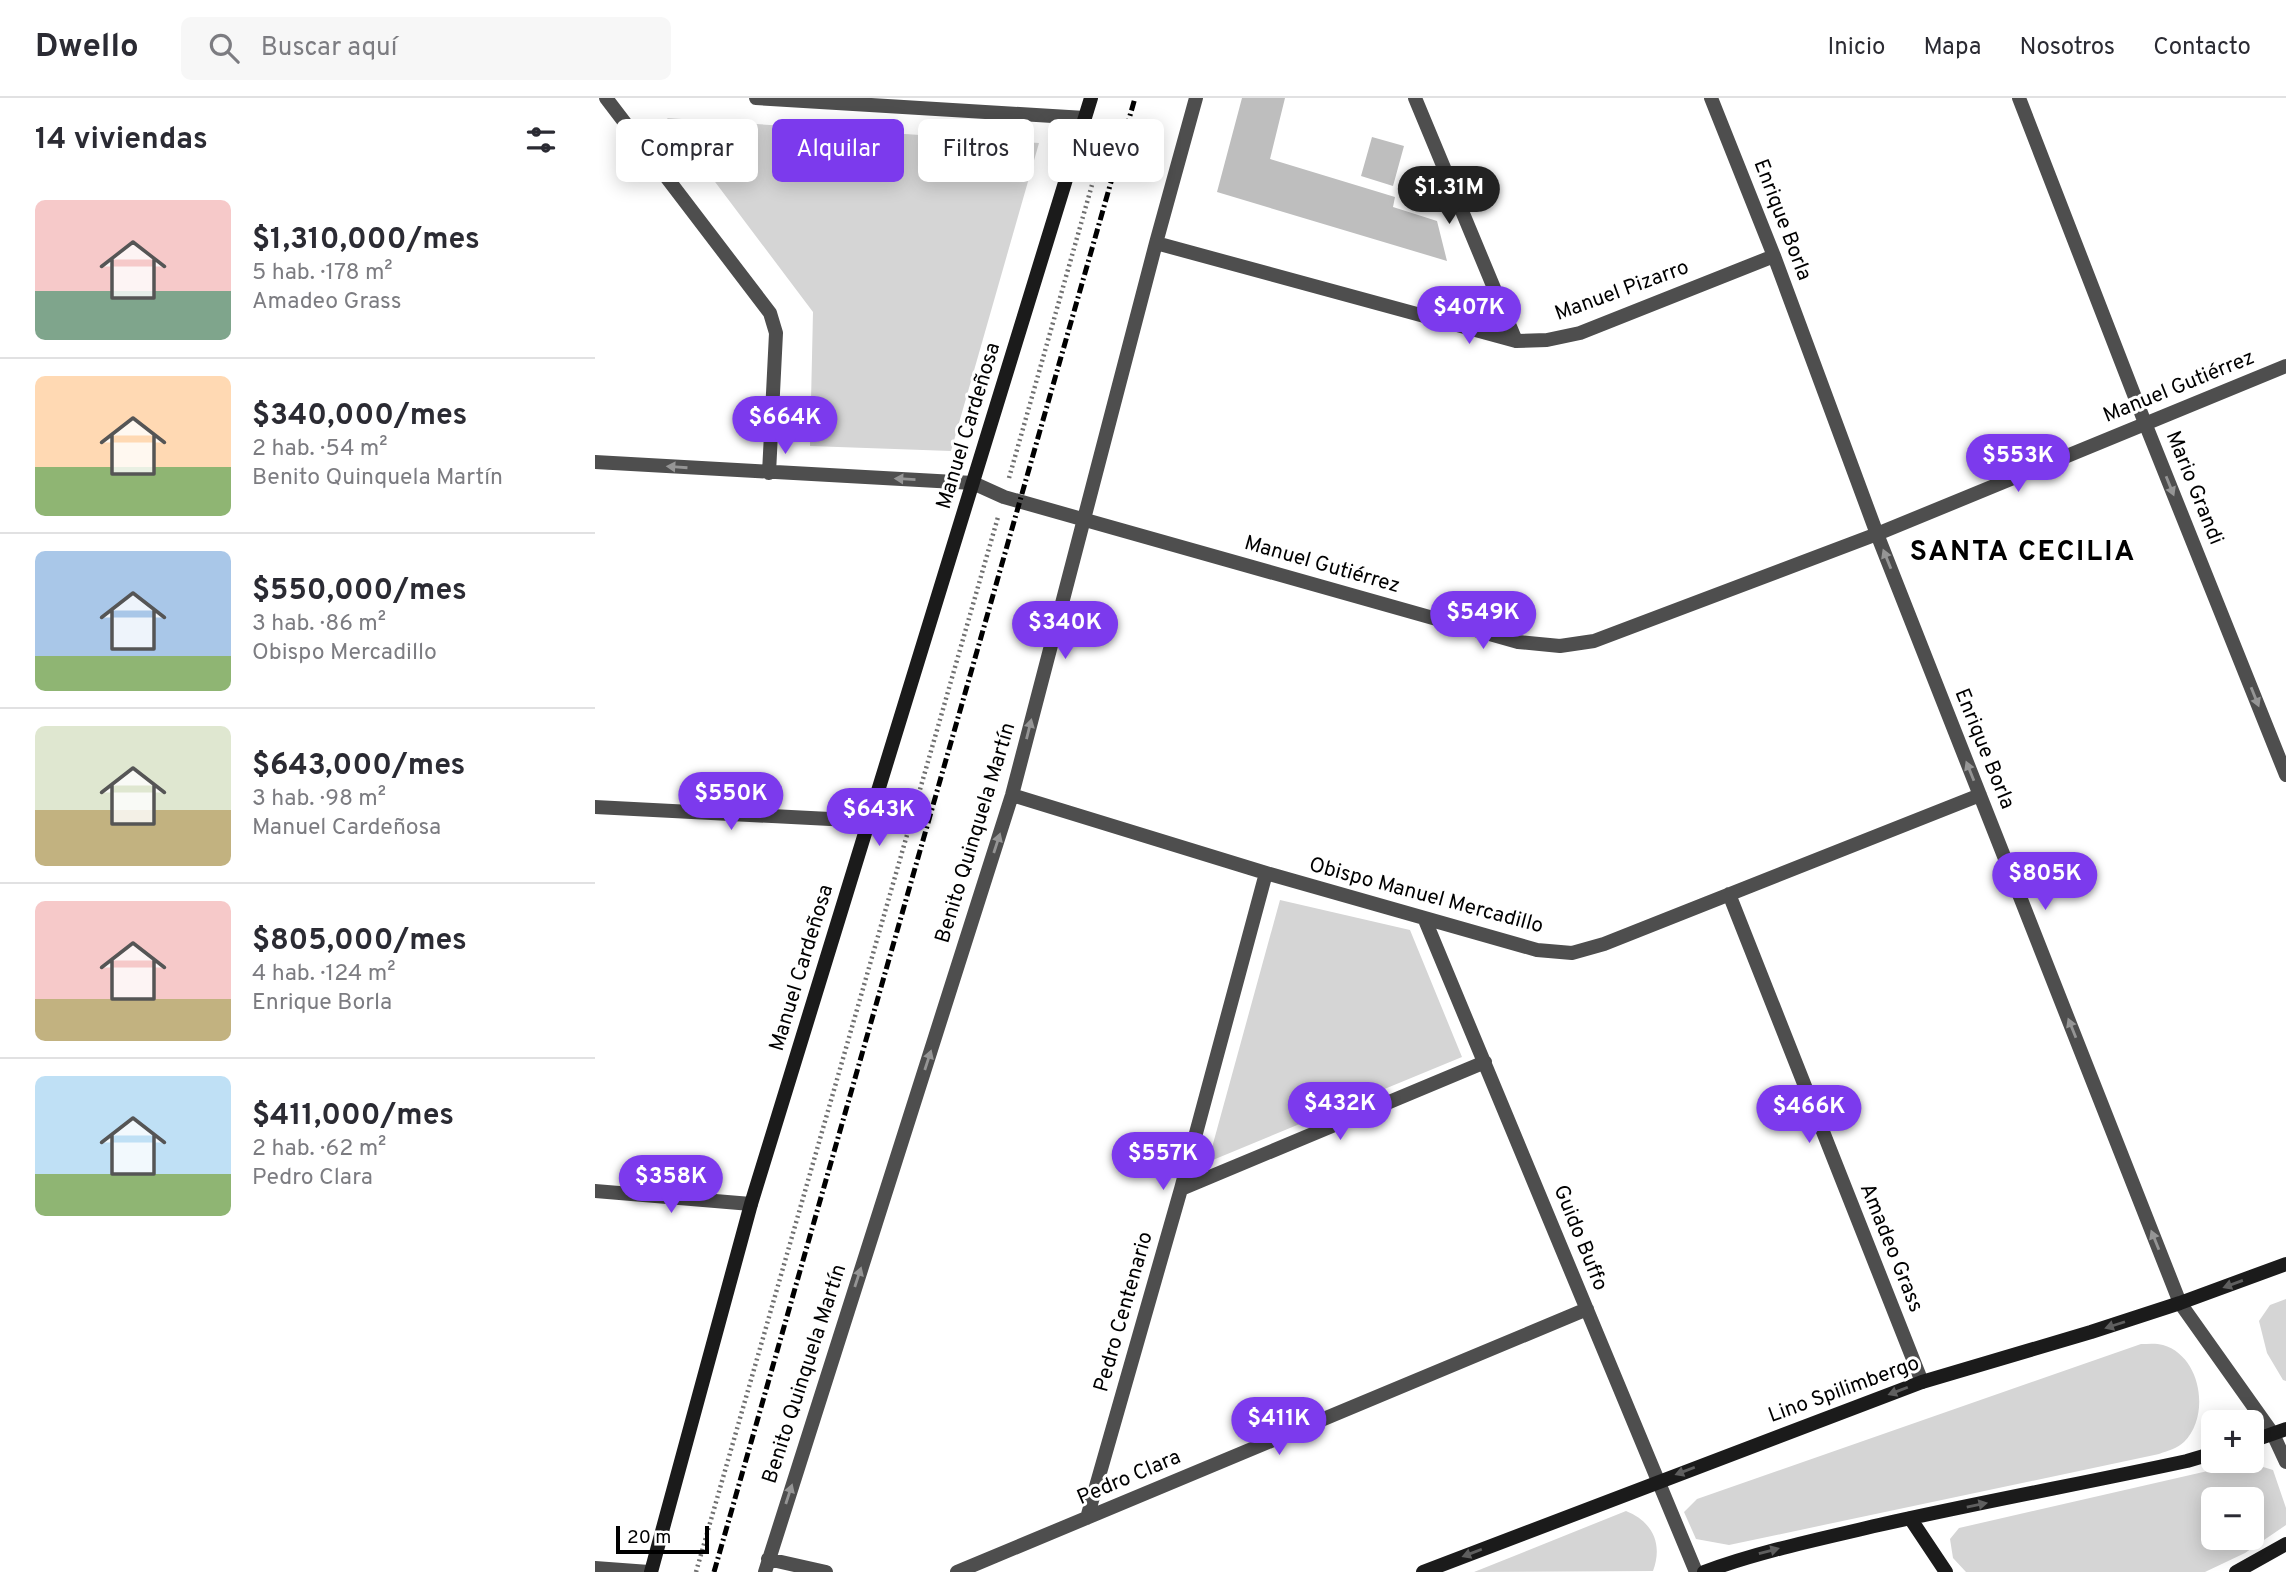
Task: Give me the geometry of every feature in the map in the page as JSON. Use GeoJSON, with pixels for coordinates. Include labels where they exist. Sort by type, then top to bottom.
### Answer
{"type":"FeatureCollection","features":[{"type":"Feature","properties":{"kind":"main road","name":"Manuel Cardeñosa"},"geometry":{"type":"LineString","coordinates":[[650,1572],[751,1204],[1091,98]]}},
{"type":"Feature","properties":{"kind":"main road","name":"Lino Spilimbergo"},"geometry":{"type":"LineString","coordinates":[[1423,1572],[1922,1382],[2180,1304],[2286,1264]]}},
{"type":"Feature","properties":{"kind":"main road"},"geometry":{"type":"LineString","coordinates":[[1704,1572],[1742,1558],[1910,1518],[2201,1457]]}},
{"type":"Feature","properties":{"kind":"main road"},"geometry":{"type":"LineString","coordinates":[[1910,1518],[1946,1572]]}},
{"type":"Feature","properties":{"kind":"main road"},"geometry":{"type":"LineString","coordinates":[[2236,1572],[2286,1544]]}},
{"type":"Feature","properties":{"kind":"street"},"geometry":{"type":"LineString","coordinates":[[606,98],[770,313],[776,333],[769,473]]}},
{"type":"Feature","properties":{"kind":"street"},"geometry":{"type":"LineString","coordinates":[[756,98],[1085,118]]}},
{"type":"Feature","properties":{"kind":"street","name":"Benito Quinquela Martín"},"geometry":{"type":"LineString","coordinates":[[767,1565],[1012,795],[1196,98]]}},
{"type":"Feature","properties":{"kind":"street"},"geometry":{"type":"LineString","coordinates":[[1415,98],[1515,341]]}},
{"type":"Feature","properties":{"kind":"street","name":"Enrique Borla"},"geometry":{"type":"LineString","coordinates":[[1711,98],[1774,256],[1877,534],[2180,1304],[2280,1432],[2286,1462]]}},
{"type":"Feature","properties":{"kind":"street","name":"Mario Grandi"},"geometry":{"type":"LineString","coordinates":[[2019,98],[2286,775]]}},
{"type":"Feature","properties":{"kind":"street","name":"Manuel Pizarro"},"geometry":{"type":"LineString","coordinates":[[1156,243],[1515,341],[1547,340],[1580,333],[1774,256]]}},
{"type":"Feature","properties":{"kind":"street","name":"Manuel Gutiérrez"},"geometry":{"type":"LineString","coordinates":[[595,462],[973,483],[1004,497],[1518,642],[1560,646],[1594,640],[1877,534],[2286,366]]}},
{"type":"Feature","properties":{"kind":"street","name":"Obispo Manuel Mercadillo"},"geometry":{"type":"LineString","coordinates":[[1012,795],[1425,920],[1537,950],[1572,953],[1604,944],[1980,795]]}},
{"type":"Feature","properties":{"kind":"street"},"geometry":{"type":"LineString","coordinates":[[595,807],[869,821]]}},
{"type":"Feature","properties":{"kind":"street","name":"Pedro Centenario"},"geometry":{"type":"LineString","coordinates":[[1087,1518],[1181,1189],[1266,873]]}},
{"type":"Feature","properties":{"kind":"street","name":"Amadeo Grass"},"geometry":{"type":"LineString","coordinates":[[1729,894],[1922,1382]]}},
{"type":"Feature","properties":{"kind":"street","name":"Guido Buffo"},"geometry":{"type":"LineString","coordinates":[[1425,920],[1696,1572]]}},
{"type":"Feature","properties":{"kind":"street"},"geometry":{"type":"LineString","coordinates":[[1181,1189],[1485,1062]]}},
{"type":"Feature","properties":{"kind":"street"},"geometry":{"type":"LineString","coordinates":[[595,1191],[751,1204]]}},
{"type":"Feature","properties":{"kind":"street","name":"Pedro Clara"},"geometry":{"type":"LineString","coordinates":[[957,1572],[1587,1309]]}},
{"type":"Feature","properties":{"kind":"street"},"geometry":{"type":"LineString","coordinates":[[767,1565],[827,1572]]}},
{"type":"Feature","properties":{"kind":"street"},"geometry":{"type":"LineString","coordinates":[[595,1568],[650,1572]]}},
{"type":"Feature","properties":{"kind":"path"},"geometry":{"type":"LineString","coordinates":[[697,1572],[1093,182]]}},
{"type":"Feature","properties":{"kind":"shaded area"},"geometry":{"type":"Polygon","coordinates":[[[758,124],[772,125],[772,182],[904,182],[904,134],[918,135],[918,182],[1028,182],[951,451],[810,446],[813,312],[715,182],[758,182],[758,124]]]}},
{"type":"Feature","properties":{"kind":"shaded area"},"geometry":{"type":"Polygon","coordinates":[[[1034,143],[1039,143],[1034,160],[1034,143]]]}},
{"type":"Feature","properties":{"kind":"shaded area"},"geometry":{"type":"Polygon","coordinates":[[[1280,900],[1410,930],[1462,1057],[1208,1162],[1280,900]]]}},
{"type":"Feature","properties":{"kind":"shaded area"},"geometry":{"type":"Polygon","coordinates":[[[2286,1299],[2286,1381],[2267,1353],[2259,1321],[2270,1305],[2286,1299]]]}},
{"type":"Feature","properties":{"kind":"shaded area"},"geometry":{"type":"Polygon","coordinates":[[[2141,1344],[2160,1344],[2176,1351],[2186,1361],[2198,1388],[2197,1417],[2192,1431],[2182,1444],[2159,1454],[1729,1545],[1696,1539],[1684,1512],[1697,1499],[2141,1344]]]}},
{"type":"Feature","properties":{"kind":"shaded area"},"geometry":{"type":"Polygon","coordinates":[[[2264,1467],[2273,1470],[2286,1508],[2286,1525],[2264,1540],[2264,1487],[2201,1487],[2201,1550],[2249,1550],[2205,1572],[1966,1572],[1953,1558],[1950,1539],[1959,1528],[2201,1473],[2264,1473],[2264,1467]]]}},
{"type":"Feature","properties":{"kind":"shaded area"},"geometry":{"type":"Polygon","coordinates":[[[1626,1511],[1643,1521],[1653,1535],[1657,1552],[1653,1571],[1474,1572],[1626,1511]]]}},
{"type":"Feature","properties":{"kind":"building"},"geometry":{"type":"Polygon","coordinates":[[[1242,98],[1285,98],[1270,159],[1395,197],[1393,207],[1437,221],[1447,261],[1217,192],[1242,98]]]}},
{"type":"Feature","properties":{"kind":"building"},"geometry":{"type":"Polygon","coordinates":[[[1372,137],[1404,146],[1393,186],[1361,176],[1372,137]]]}},
{"type":"Feature","properties":{"kind":"railway"},"geometry":{"type":"LineString","coordinates":[[714,1572],[1135,98]]}},
{"type":"Feature","properties":{"kind":"district","name":"SANTA CECILIA"},"geometry":{"type":"Point","coordinates":[2023,553]}}]}
